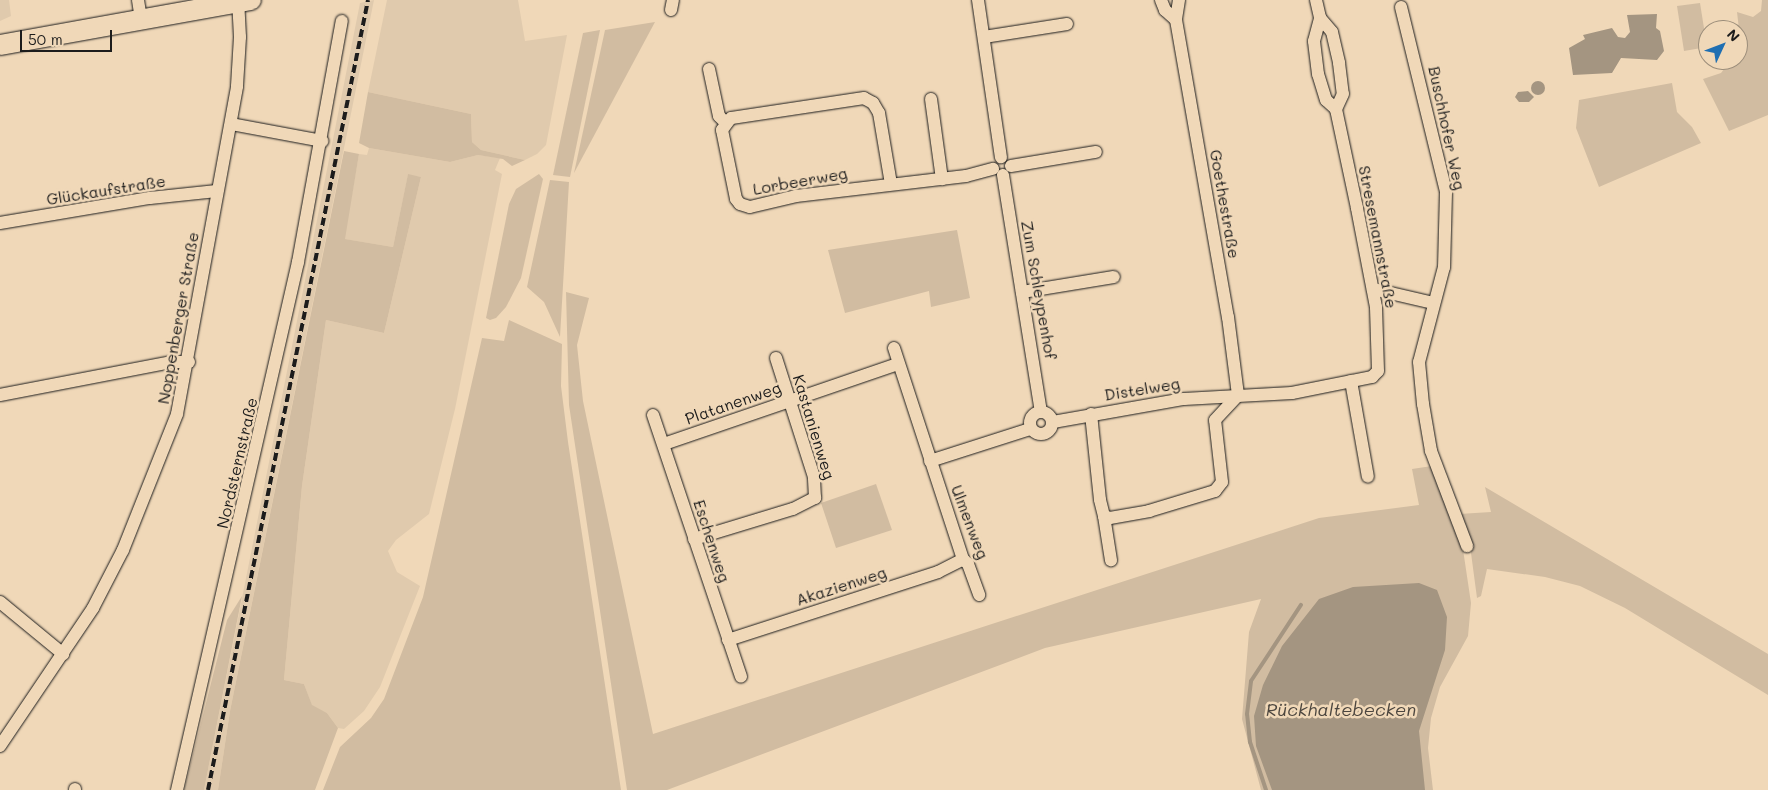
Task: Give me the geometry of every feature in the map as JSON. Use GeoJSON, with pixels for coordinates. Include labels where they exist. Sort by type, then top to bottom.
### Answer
{"type":"FeatureCollection","features":[{"type":"Feature","properties":{"kind":"main road"},"geometry":{"type":"LineString","coordinates":[[0,45],[126,25],[139,9],[244,1]]}},
{"type":"Feature","properties":{"kind":"street"},"geometry":{"type":"LineString","coordinates":[[978,0],[1001,157],[1007,159],[1002,170]]}},
{"type":"Feature","properties":{"kind":"street","name":"Goethestraße"},"geometry":{"type":"LineString","coordinates":[[1161,0],[1165,10],[1176,20]]}},
{"type":"Feature","properties":{"kind":"street","name":"Goethestraße"},"geometry":{"type":"LineString","coordinates":[[1179,0],[1176,20],[1228,317],[1238,395]]}},
{"type":"Feature","properties":{"kind":"street","name":"Stresemannstraße"},"geometry":{"type":"LineString","coordinates":[[1316,0],[1320,18],[1314,41],[1318,74],[1326,100],[1336,109],[1373,289],[1380,359],[1378,371]]}},
{"type":"Feature","properties":{"kind":"street","name":"Noppenberger Straße"},"geometry":{"type":"LineString","coordinates":[[0,746],[64,654],[93,608],[123,550],[177,414],[189,362],[217,191],[231,124],[244,1]]}},
{"type":"Feature","properties":{"kind":"street","name":"Buschhofer Weg"},"geometry":{"type":"LineString","coordinates":[[1401,7],[1446,192],[1444,267],[1419,362],[1424,404],[1431,451],[1467,546]]}},
{"type":"Feature","properties":{"kind":"street","name":"Stresemannstraße"},"geometry":{"type":"LineString","coordinates":[[1320,18],[1332,32],[1339,62],[1343,94],[1336,109]]}},
{"type":"Feature","properties":{"kind":"street","name":"Nordsternstraße"},"geometry":{"type":"LineString","coordinates":[[177,790],[273,378],[322,141],[342,21]]}},
{"type":"Feature","properties":{"kind":"street"},"geometry":{"type":"LineString","coordinates":[[984,37],[1067,24]]}},
{"type":"Feature","properties":{"kind":"street","name":"Lorbeerweg"},"geometry":{"type":"LineString","coordinates":[[709,69],[719,116],[726,122],[722,130],[726,155],[740,204],[750,207],[796,196],[942,179],[1096,152]]}},
{"type":"Feature","properties":{"kind":"street"},"geometry":{"type":"LineString","coordinates":[[726,122],[785,109],[864,98],[873,103],[879,112],[891,184]]}},
{"type":"Feature","properties":{"kind":"street"},"geometry":{"type":"LineString","coordinates":[[932,99],[942,179]]}},
{"type":"Feature","properties":{"kind":"street"},"geometry":{"type":"LineString","coordinates":[[231,124],[322,141]]}},
{"type":"Feature","properties":{"kind":"street","name":"Zum Schleypenhof"},"geometry":{"type":"LineString","coordinates":[[1002,170],[1041,412]]}},
{"type":"Feature","properties":{"kind":"street","name":"Glückaufstraße"},"geometry":{"type":"LineString","coordinates":[[0,224],[150,198],[217,191]]}},
{"type":"Feature","properties":{"kind":"street"},"geometry":{"type":"LineString","coordinates":[[1022,292],[1114,277]]}},
{"type":"Feature","properties":{"kind":"street"},"geometry":{"type":"LineString","coordinates":[[1373,289],[1433,303]]}},
{"type":"Feature","properties":{"kind":"street","name":"Ulmenweg"},"geometry":{"type":"LineString","coordinates":[[894,348],[963,559],[968,564],[979,595]]}},
{"type":"Feature","properties":{"kind":"street","name":"Kastanienweg"},"geometry":{"type":"LineString","coordinates":[[694,539],[793,509],[815,498],[814,477],[776,358]]}},
{"type":"Feature","properties":{"kind":"street"},"geometry":{"type":"LineString","coordinates":[[0,395],[171,362],[189,362]]}},
{"type":"Feature","properties":{"kind":"street","name":"Platanenweg"},"geometry":{"type":"LineString","coordinates":[[664,444],[898,364]]}},
{"type":"Feature","properties":{"kind":"street","name":"Distelweg"},"geometry":{"type":"LineString","coordinates":[[1053,422],[1184,399],[1292,393],[1372,377],[1378,371]]}},
{"type":"Feature","properties":{"kind":"street"},"geometry":{"type":"LineString","coordinates":[[1351,381],[1368,477]]}},
{"type":"Feature","properties":{"kind":"street"},"geometry":{"type":"LineString","coordinates":[[1104,516],[1110,518],[1149,511],[1215,491],[1222,482],[1215,420],[1238,395]]}},
{"type":"Feature","properties":{"kind":"street"},"geometry":{"type":"LineString","coordinates":[[1041,412],[1050,416],[1053,422],[1052,429],[1044,435],[1036,434],[1030,429],[1029,420],[1041,412]]}},
{"type":"Feature","properties":{"kind":"street"},"geometry":{"type":"LineString","coordinates":[[1091,414],[1111,560]]}},
{"type":"Feature","properties":{"kind":"street","name":"Eschenweg"},"geometry":{"type":"LineString","coordinates":[[653,415],[741,677]]}},
{"type":"Feature","properties":{"kind":"street"},"geometry":{"type":"LineString","coordinates":[[930,461],[1030,429]]}},
{"type":"Feature","properties":{"kind":"street","name":"Akazienweg"},"geometry":{"type":"LineString","coordinates":[[728,640],[938,572],[963,559]]}},
{"type":"Feature","properties":{"kind":"street"},"geometry":{"type":"LineString","coordinates":[[0,602],[64,654]]}},
{"type":"Feature","properties":{"kind":"shaded area"},"geometry":{"type":"Polygon","coordinates":[[[0,0],[9,0],[11,16],[0,21],[0,0]]]}},
{"type":"Feature","properties":{"kind":"shaded area"},"geometry":{"type":"Polygon","coordinates":[[[374,0],[230,711],[218,790],[204,790],[360,3],[374,0]]]}},
{"type":"Feature","properties":{"kind":"shaded area"},"geometry":{"type":"Polygon","coordinates":[[[387,0],[518,0],[525,41],[567,35],[546,145],[537,154],[525,160],[481,150],[472,142],[471,114],[368,92],[387,0]]]}},
{"type":"Feature","properties":{"kind":"shaded area"},"geometry":{"type":"Polygon","coordinates":[[[1762,0],[1768,0],[1768,115],[1729,131],[1703,79],[1721,73],[1723,70],[1748,70],[1748,20],[1738,20],[1737,12],[1753,17],[1761,11],[1762,0]]]}},
{"type":"Feature","properties":{"kind":"shaded area"},"geometry":{"type":"Polygon","coordinates":[[[1700,3],[1703,20],[1698,20],[1698,49],[1684,51],[1677,6],[1700,3]]]}},
{"type":"Feature","properties":{"kind":"shaded area"},"geometry":{"type":"Polygon","coordinates":[[[655,22],[574,173],[605,30],[655,22]]]}},
{"type":"Feature","properties":{"kind":"shaded area"},"geometry":{"type":"Polygon","coordinates":[[[600,30],[570,177],[553,175],[583,33],[600,30]]]}},
{"type":"Feature","properties":{"kind":"shaded area"},"geometry":{"type":"Polygon","coordinates":[[[1672,83],[1677,112],[1692,127],[1701,143],[1599,187],[1576,128],[1579,100],[1672,83]]]}},
{"type":"Feature","properties":{"kind":"shaded area"},"geometry":{"type":"Polygon","coordinates":[[[368,92],[471,114],[472,142],[481,150],[525,160],[512,166],[503,159],[478,155],[450,162],[369,148],[359,143],[368,92]]]}},
{"type":"Feature","properties":{"kind":"shaded area"},"geometry":{"type":"Polygon","coordinates":[[[369,148],[450,162],[478,155],[500,158],[495,170],[502,174],[455,409],[429,514],[396,540],[388,551],[397,572],[420,586],[380,687],[364,711],[344,729],[338,728],[327,713],[312,706],[304,684],[284,680],[302,486],[326,320],[384,333],[421,177],[408,175],[393,247],[344,239],[359,154],[367,155],[369,148]]]}},
{"type":"Feature","properties":{"kind":"shaded area"},"geometry":{"type":"Polygon","coordinates":[[[344,151],[359,154],[345,239],[393,247],[408,174],[421,177],[384,333],[326,320],[302,486],[284,680],[304,684],[312,705],[327,713],[338,728],[315,790],[218,790],[230,711],[344,151]]]}},
{"type":"Feature","properties":{"kind":"shaded area"},"geometry":{"type":"Polygon","coordinates":[[[539,174],[543,179],[521,278],[506,307],[496,318],[490,320],[486,318],[509,204],[516,189],[539,174]]]}},
{"type":"Feature","properties":{"kind":"shaded area"},"geometry":{"type":"Polygon","coordinates":[[[550,180],[569,182],[560,337],[544,302],[527,287],[550,180]]]}},
{"type":"Feature","properties":{"kind":"shaded area"},"geometry":{"type":"Polygon","coordinates":[[[957,230],[970,298],[931,307],[929,291],[845,313],[828,250],[957,230]]]}},
{"type":"Feature","properties":{"kind":"shaded area"},"geometry":{"type":"Polygon","coordinates":[[[566,292],[589,298],[577,345],[583,401],[653,734],[1319,518],[1419,505],[1412,469],[1432,466],[1461,536],[1471,603],[1468,636],[1440,687],[1431,718],[1428,748],[1433,790],[1261,790],[1242,719],[1249,632],[1261,599],[1045,648],[667,790],[627,790],[569,405],[566,292]]]}},
{"type":"Feature","properties":{"kind":"shaded area"},"geometry":{"type":"Polygon","coordinates":[[[509,320],[562,344],[561,386],[568,442],[621,790],[323,790],[340,747],[371,718],[384,699],[423,597],[482,338],[504,341],[509,320]]]}},
{"type":"Feature","properties":{"kind":"shaded area"},"geometry":{"type":"Polygon","coordinates":[[[876,484],[892,530],[836,548],[821,503],[876,484]]]}},
{"type":"Feature","properties":{"kind":"shaded area"},"geometry":{"type":"Polygon","coordinates":[[[1485,487],[1768,654],[1768,695],[1625,608],[1580,586],[1545,577],[1487,569],[1481,596],[1477,598],[1469,538],[1459,514],[1491,512],[1485,487]]]}},
{"type":"Feature","properties":{"kind":"shaded area"},"geometry":{"type":"Polygon","coordinates":[[[242,596],[204,790],[184,790],[227,620],[242,596]]]}},
{"type":"Feature","properties":{"kind":"water"},"geometry":{"type":"Polygon","coordinates":[[[1657,14],[1656,28],[1660,31],[1664,51],[1657,60],[1621,58],[1612,73],[1573,75],[1569,48],[1585,39],[1583,35],[1612,28],[1618,37],[1625,38],[1630,32],[1627,15],[1657,14]]]}},
{"type":"Feature","properties":{"kind":"water"},"geometry":{"type":"Polygon","coordinates":[[[1538,81],[1543,83],[1545,88],[1543,93],[1538,95],[1533,93],[1531,88],[1533,83],[1538,81]]]}},
{"type":"Feature","properties":{"kind":"water"},"geometry":{"type":"Polygon","coordinates":[[[1528,91],[1534,97],[1529,102],[1519,102],[1515,97],[1518,92],[1528,91]]]}},
{"type":"Feature","properties":{"kind":"water","name":"Rückhaltebecken"},"geometry":{"type":"Polygon","coordinates":[[[1419,583],[1437,590],[1447,617],[1445,650],[1419,731],[1425,790],[1272,790],[1256,746],[1254,716],[1263,685],[1282,646],[1319,599],[1353,587],[1419,583]]]}},
{"type":"Feature","properties":{"kind":"waterway"},"geometry":{"type":"LineString","coordinates":[[1266,790],[1250,742],[1247,714],[1251,681],[1301,605]]}},
{"type":"Feature","properties":{"kind":"railway"},"geometry":{"type":"LineString","coordinates":[[208,790],[368,0]]}}]}
